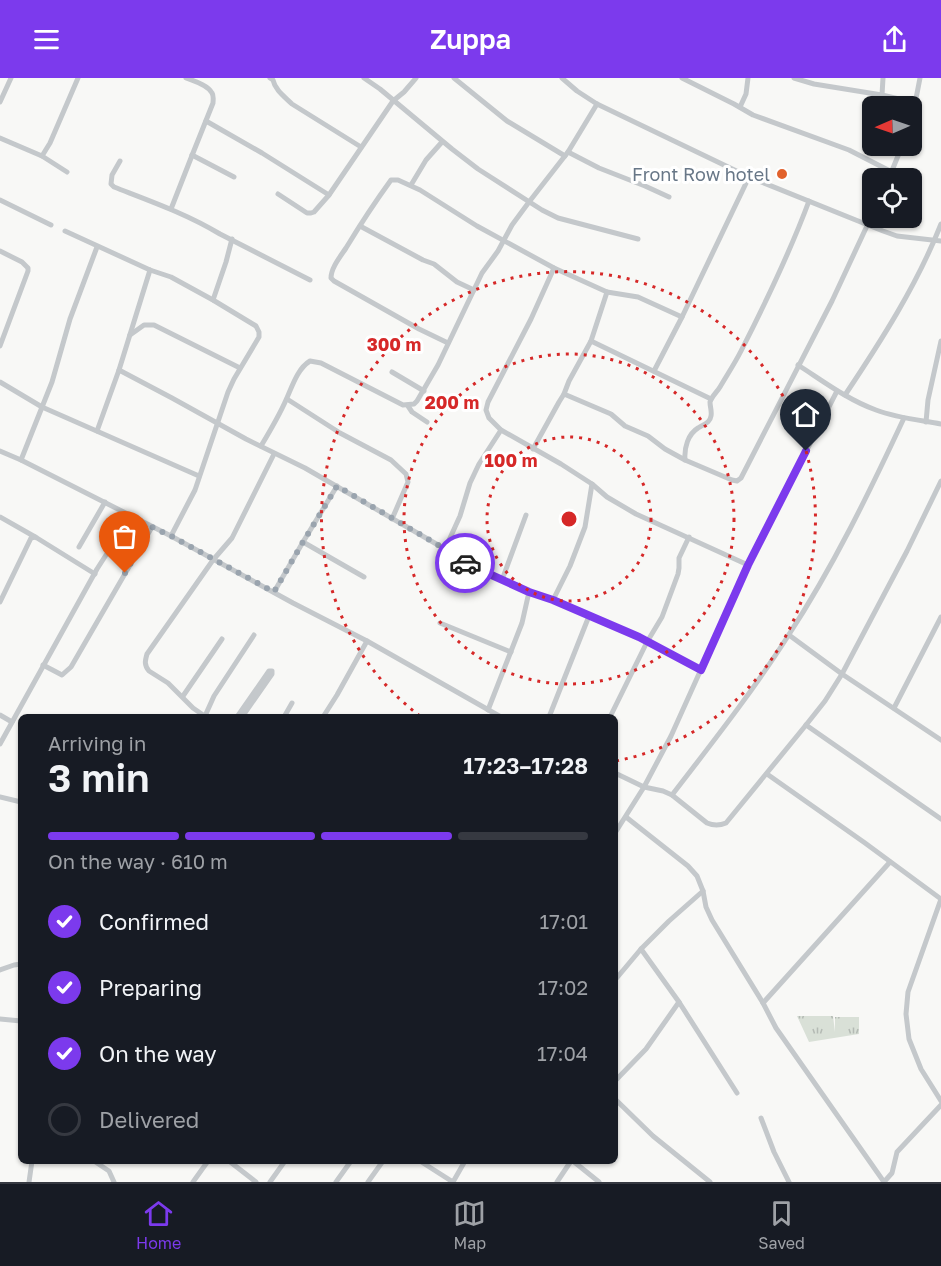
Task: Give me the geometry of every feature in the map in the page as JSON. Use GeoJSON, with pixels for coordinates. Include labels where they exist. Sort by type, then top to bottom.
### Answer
{"type":"FeatureCollection","features":[{"type":"Feature","properties":{"kind":"street"},"geometry":{"type":"LineString","coordinates":[[0,102],[3,86],[11,78]]}},
{"type":"Feature","properties":{"kind":"street"},"geometry":{"type":"LineString","coordinates":[[42,156],[50,143],[78,78]]}},
{"type":"Feature","properties":{"kind":"street"},"geometry":{"type":"LineString","coordinates":[[171,209],[213,103],[212,93],[197,82],[186,78]]}},
{"type":"Feature","properties":{"kind":"street"},"geometry":{"type":"LineString","coordinates":[[364,78],[442,142],[529,202],[558,218],[638,239]]}},
{"type":"Feature","properties":{"kind":"street"},"geometry":{"type":"LineString","coordinates":[[278,194],[311,213],[314,212],[329,195],[393,101],[416,78]]}},
{"type":"Feature","properties":{"kind":"street"},"geometry":{"type":"LineString","coordinates":[[454,78],[507,121],[566,154],[669,197]]}},
{"type":"Feature","properties":{"kind":"street"},"geometry":{"type":"LineString","coordinates":[[562,78],[597,104],[749,177],[862,223]]}},
{"type":"Feature","properties":{"kind":"street"},"geometry":{"type":"LineString","coordinates":[[682,78],[753,115],[849,150],[879,168]]}},
{"type":"Feature","properties":{"kind":"street"},"geometry":{"type":"LineString","coordinates":[[740,107],[746,94],[748,78]]}},
{"type":"Feature","properties":{"kind":"street"},"geometry":{"type":"LineString","coordinates":[[794,78],[890,96]]}},
{"type":"Feature","properties":{"kind":"street"},"geometry":{"type":"LineString","coordinates":[[882,94],[883,78]]}},
{"type":"Feature","properties":{"kind":"street"},"geometry":{"type":"LineString","coordinates":[[917,96],[920,78]]}},
{"type":"Feature","properties":{"kind":"street"},"geometry":{"type":"LineString","coordinates":[[272,79],[292,104],[361,147]]}},
{"type":"Feature","properties":{"kind":"street"},"geometry":{"type":"LineString","coordinates":[[261,446],[303,367],[310,361],[321,363],[403,405],[408,406],[417,401],[438,365],[482,273],[529,202],[566,154],[597,104]]}},
{"type":"Feature","properties":{"kind":"street"},"geometry":{"type":"LineString","coordinates":[[206,121],[329,195]]}},
{"type":"Feature","properties":{"kind":"street"},"geometry":{"type":"LineString","coordinates":[[0,138],[42,156],[67,172]]}},
{"type":"Feature","properties":{"kind":"street"},"geometry":{"type":"LineString","coordinates":[[411,185],[426,160],[442,142]]}},
{"type":"Feature","properties":{"kind":"street"},"geometry":{"type":"LineString","coordinates":[[192,155],[234,177]]}},
{"type":"Feature","properties":{"kind":"street"},"geometry":{"type":"LineString","coordinates":[[120,162],[112,175],[111,184],[114,188],[171,209],[310,280]]}},
{"type":"Feature","properties":{"kind":"street"},"geometry":{"type":"LineString","coordinates":[[654,371],[749,177]]}},
{"type":"Feature","properties":{"kind":"street"},"geometry":{"type":"LineString","coordinates":[[448,343],[334,282],[331,278],[331,273],[391,180],[411,185],[477,226],[554,268],[607,292],[638,297],[682,317]]}},
{"type":"Feature","properties":{"kind":"street"},"geometry":{"type":"LineString","coordinates":[[0,200],[51,225]]}},
{"type":"Feature","properties":{"kind":"street"},"geometry":{"type":"LineString","coordinates":[[685,460],[685,447],[693,432],[710,419],[711,399],[741,352],[777,278],[809,201]]}},
{"type":"Feature","properties":{"kind":"street"},"geometry":{"type":"LineString","coordinates":[[845,395],[886,331],[938,241],[941,224]]}},
{"type":"Feature","properties":{"kind":"street"},"geometry":{"type":"LineString","coordinates":[[360,226],[434,264],[457,282],[474,290]]}},
{"type":"Feature","properties":{"kind":"street"},"geometry":{"type":"LineString","coordinates":[[564,394],[611,414],[625,426],[648,436],[685,460],[737,481],[741,478],[832,301],[866,228]]}},
{"type":"Feature","properties":{"kind":"street"},"geometry":{"type":"LineString","coordinates":[[875,228],[897,236],[938,241]]}},
{"type":"Feature","properties":{"kind":"street"},"geometry":{"type":"LineString","coordinates":[[65,231],[97,247],[171,277],[213,300],[256,327],[259,332],[259,337],[228,392],[195,490],[171,536]]}},
{"type":"Feature","properties":{"kind":"street"},"geometry":{"type":"LineString","coordinates":[[213,300],[232,239]]}},
{"type":"Feature","properties":{"kind":"street"},"geometry":{"type":"LineString","coordinates":[[21,460],[42,407],[70,319],[97,247]]}},
{"type":"Feature","properties":{"kind":"street"},"geometry":{"type":"LineString","coordinates":[[0,251],[27,266],[28,273],[0,346]]}},
{"type":"Feature","properties":{"kind":"street"},"geometry":{"type":"LineString","coordinates":[[554,268],[531,319],[488,402],[486,410],[489,418],[501,430],[561,464],[592,484],[607,497],[636,514],[748,565]]}},
{"type":"Feature","properties":{"kind":"street"},"geometry":{"type":"LineString","coordinates":[[97,431],[119,370],[150,270]]}},
{"type":"Feature","properties":{"kind":"street"},"geometry":{"type":"LineString","coordinates":[[533,449],[591,341],[607,292]]}},
{"type":"Feature","properties":{"kind":"street"},"geometry":{"type":"LineString","coordinates":[[130,335],[144,325],[154,325],[240,368]]}},
{"type":"Feature","properties":{"kind":"street"},"geometry":{"type":"LineString","coordinates":[[591,341],[711,399]]}},
{"type":"Feature","properties":{"kind":"street"},"geometry":{"type":"LineString","coordinates":[[926,422],[928,400],[941,341]]}},
{"type":"Feature","properties":{"kind":"street"},"geometry":{"type":"LineString","coordinates":[[798,365],[837,391],[875,410],[904,418],[941,424]]}},
{"type":"Feature","properties":{"kind":"street"},"geometry":{"type":"LineString","coordinates":[[119,370],[337,486],[471,566],[639,637],[701,670]]}},
{"type":"Feature","properties":{"kind":"street"},"geometry":{"type":"LineString","coordinates":[[392,372],[424,391]]}},
{"type":"Feature","properties":{"kind":"street"},"geometry":{"type":"LineString","coordinates":[[0,382],[42,407],[199,476]]}},
{"type":"Feature","properties":{"kind":"street"},"geometry":{"type":"LineString","coordinates":[[618,829],[644,787],[671,736],[748,565],[837,391]]}},
{"type":"Feature","properties":{"kind":"street"},"geometry":{"type":"LineString","coordinates":[[287,399],[340,433],[391,460],[406,474],[408,482],[392,519]]}},
{"type":"Feature","properties":{"kind":"street"},"geometry":{"type":"LineString","coordinates":[[408,406],[414,414],[427,423]]}},
{"type":"Feature","properties":{"kind":"street"},"geometry":{"type":"LineString","coordinates":[[672,795],[789,635],[873,485],[904,418]]}},
{"type":"Feature","properties":{"kind":"street"},"geometry":{"type":"LineString","coordinates":[[445,549],[460,516],[470,483],[479,464],[501,430]]}},
{"type":"Feature","properties":{"kind":"street"},"geometry":{"type":"LineString","coordinates":[[0,451],[171,536],[367,641],[495,714]]}},
{"type":"Feature","properties":{"kind":"street"},"geometry":{"type":"LineString","coordinates":[[201,714],[163,679],[149,671],[145,662],[151,649],[213,560],[232,538],[274,454]]}},
{"type":"Feature","properties":{"kind":"street"},"geometry":{"type":"LineString","coordinates":[[618,774],[644,787],[672,795],[707,823],[720,826],[726,822],[825,701],[842,674],[907,551],[941,481]]}},
{"type":"Feature","properties":{"kind":"street"},"geometry":{"type":"LineString","coordinates":[[553,600],[570,566],[585,527],[592,484]]}},
{"type":"Feature","properties":{"kind":"street"},"geometry":{"type":"LineString","coordinates":[[274,592],[337,486]]}},
{"type":"Feature","properties":{"kind":"street"},"geometry":{"type":"LineString","coordinates":[[78,547],[105,502]]}},
{"type":"Feature","properties":{"kind":"street"},"geometry":{"type":"LineString","coordinates":[[502,580],[526,515]]}},
{"type":"Feature","properties":{"kind":"street"},"geometry":{"type":"LineString","coordinates":[[0,744],[95,574],[131,516]]}},
{"type":"Feature","properties":{"kind":"street"},"geometry":{"type":"LineString","coordinates":[[0,517],[95,574]]}},
{"type":"Feature","properties":{"kind":"street"},"geometry":{"type":"LineString","coordinates":[[43,665],[62,675],[71,667],[152,527]]}},
{"type":"Feature","properties":{"kind":"street"},"geometry":{"type":"LineString","coordinates":[[611,714],[647,642],[662,618],[680,568],[679,558],[689,537]]}},
{"type":"Feature","properties":{"kind":"street"},"geometry":{"type":"LineString","coordinates":[[0,602],[31,538],[37,538]]}},
{"type":"Feature","properties":{"kind":"street"},"geometry":{"type":"LineString","coordinates":[[303,542],[364,577]]}},
{"type":"Feature","properties":{"kind":"street"},"geometry":{"type":"LineString","coordinates":[[488,710],[522,623],[529,592]]}},
{"type":"Feature","properties":{"kind":"street"},"geometry":{"type":"LineString","coordinates":[[550,714],[589,616]]}},
{"type":"Feature","properties":{"kind":"street"},"geometry":{"type":"LineString","coordinates":[[894,708],[941,617]]}},
{"type":"Feature","properties":{"kind":"street"},"geometry":{"type":"LineString","coordinates":[[440,622],[511,652]]}},
{"type":"Feature","properties":{"kind":"street"},"geometry":{"type":"LineString","coordinates":[[206,714],[214,696],[254,635]]}},
{"type":"Feature","properties":{"kind":"street"},"geometry":{"type":"LineString","coordinates":[[789,635],[842,674],[941,740]]}},
{"type":"Feature","properties":{"kind":"street"},"geometry":{"type":"LineString","coordinates":[[183,696],[222,639]]}},
{"type":"Feature","properties":{"kind":"street"},"geometry":{"type":"LineString","coordinates":[[325,714],[367,641]]}},
{"type":"Feature","properties":{"kind":"street"},"geometry":{"type":"LineString","coordinates":[[243,713],[255,695]]}},
{"type":"Feature","properties":{"kind":"street"},"geometry":{"type":"LineString","coordinates":[[286,714],[292,703]]}},
{"type":"Feature","properties":{"kind":"street"},"geometry":{"type":"LineString","coordinates":[[0,715],[12,722]]}},
{"type":"Feature","properties":{"kind":"street"},"geometry":{"type":"LineString","coordinates":[[806,725],[941,819]]}},
{"type":"Feature","properties":{"kind":"street"},"geometry":{"type":"LineString","coordinates":[[626,817],[688,866],[697,876],[712,920],[776,1028],[884,1182],[892,1173],[897,1152],[941,1103],[921,1069],[909,1039],[906,1014],[908,992],[941,899],[767,774]]}},
{"type":"Feature","properties":{"kind":"street"},"geometry":{"type":"LineString","coordinates":[[0,797],[18,801]]}},
{"type":"Feature","properties":{"kind":"street"},"geometry":{"type":"LineString","coordinates":[[763,1003],[890,862]]}},
{"type":"Feature","properties":{"kind":"street"},"geometry":{"type":"LineString","coordinates":[[618,977],[669,921],[703,891]]}},
{"type":"Feature","properties":{"kind":"street"},"geometry":{"type":"LineString","coordinates":[[641,950],[679,1002],[737,1093]]}},
{"type":"Feature","properties":{"kind":"street"},"geometry":{"type":"LineString","coordinates":[[0,970],[18,964]]}},
{"type":"Feature","properties":{"kind":"street"},"geometry":{"type":"LineString","coordinates":[[618,1079],[646,1049],[679,1002]]}},
{"type":"Feature","properties":{"kind":"street"},"geometry":{"type":"LineString","coordinates":[[0,1019],[18,1021]]}},
{"type":"Feature","properties":{"kind":"street"},"geometry":{"type":"LineString","coordinates":[[618,1102],[653,1136],[710,1182]]}},
{"type":"Feature","properties":{"kind":"street"},"geometry":{"type":"LineString","coordinates":[[761,1118],[789,1182]]}},
{"type":"Feature","properties":{"kind":"street"},"geometry":{"type":"LineString","coordinates":[[29,1182],[32,1164]]}},
{"type":"Feature","properties":{"kind":"street"},"geometry":{"type":"LineString","coordinates":[[98,1164],[108,1171],[114,1182]]}},
{"type":"Feature","properties":{"kind":"street"},"geometry":{"type":"LineString","coordinates":[[193,1182],[206,1164]]}},
{"type":"Feature","properties":{"kind":"street"},"geometry":{"type":"LineString","coordinates":[[233,1164],[256,1182]]}},
{"type":"Feature","properties":{"kind":"street"},"geometry":{"type":"LineString","coordinates":[[270,1182],[283,1164]]}},
{"type":"Feature","properties":{"kind":"street"},"geometry":{"type":"LineString","coordinates":[[336,1182],[349,1164]]}},
{"type":"Feature","properties":{"kind":"street"},"geometry":{"type":"LineString","coordinates":[[368,1182],[381,1164]]}},
{"type":"Feature","properties":{"kind":"street"},"geometry":{"type":"LineString","coordinates":[[425,1164],[453,1182],[463,1164]]}},
{"type":"Feature","properties":{"kind":"street"},"geometry":{"type":"LineString","coordinates":[[557,1182],[570,1164]]}},
{"type":"Feature","properties":{"kind":"street"},"geometry":{"type":"LineString","coordinates":[[576,1164],[599,1182]]}},
{"type":"Feature","properties":{"kind":"green space"},"geometry":{"type":"Polygon","coordinates":[[[797,1016],[833,1016],[835,1032],[835,1017],[859,1017],[859,1034],[809,1042],[797,1016]]]}},
{"type":"Feature","properties":{"kind":"way so far"},"geometry":{"type":"LineString","coordinates":[[125,573],[152,527],[274,592],[337,486],[465,563]]}},
{"type":"Feature","properties":{"kind":"place","name":"Front Row hotel"},"geometry":{"type":"Point","coordinates":[782,174]}},
{"type":"Feature","properties":{"kind":"route"},"geometry":{"type":"LineString","coordinates":[[465,563],[639,637],[701,670],[748,565],[806,451]]}}]}
